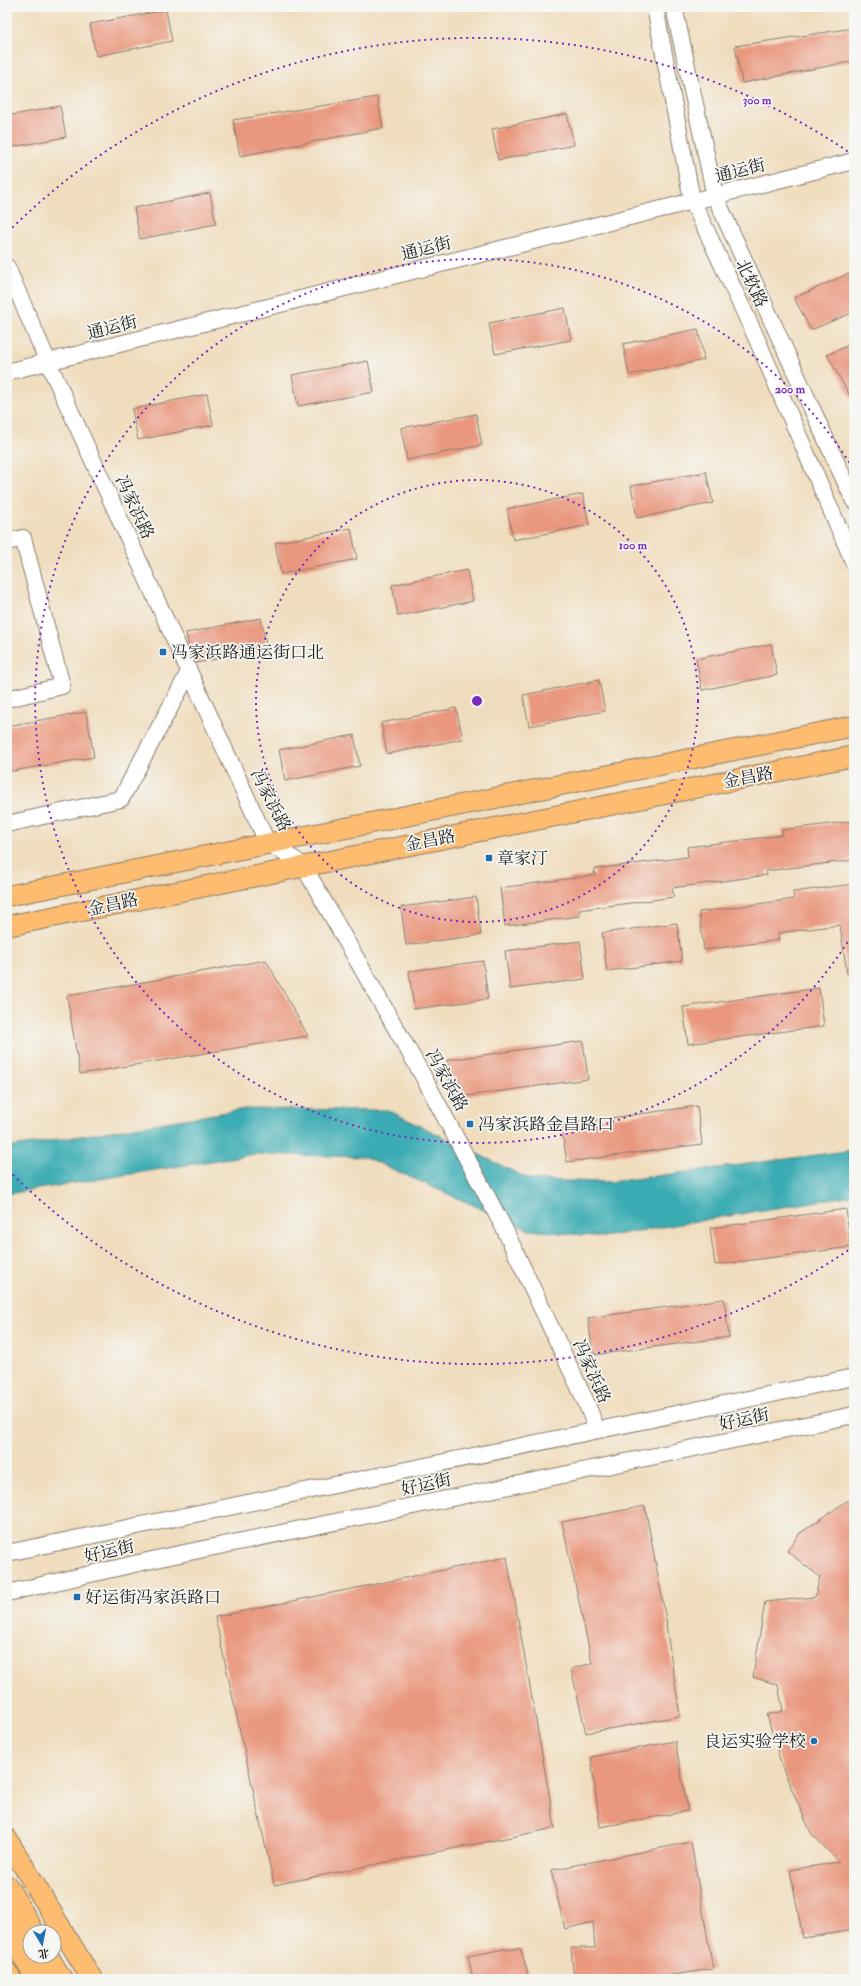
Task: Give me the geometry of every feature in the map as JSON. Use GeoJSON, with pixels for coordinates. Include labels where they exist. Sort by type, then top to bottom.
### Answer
{"type":"FeatureCollection","features":[{"type":"Feature","properties":{"kind":"highway"},"geometry":{"type":"LineString","coordinates":[[7,1887],[28,1924]]}},
{"type":"Feature","properties":{"kind":"highway"},"geometry":{"type":"LineString","coordinates":[[7,1927],[37,1979]]}},
{"type":"Feature","properties":{"kind":"highway"},"geometry":{"type":"LineString","coordinates":[[52,1964],[60,1979]]}},
{"type":"Feature","properties":{"kind":"main road","name":"金昌路"},"geometry":{"type":"LineString","coordinates":[[7,896],[267,842],[854,726]]}},
{"type":"Feature","properties":{"kind":"main road","name":"金昌路"},"geometry":{"type":"LineString","coordinates":[[7,926],[303,865],[854,756]]}},
{"type":"Feature","properties":{"kind":"main road"},"geometry":{"type":"LineString","coordinates":[[7,1838],[92,1979]]}},
{"type":"Feature","properties":{"kind":"main road"},"geometry":{"type":"LineString","coordinates":[[7,1972],[11,1979]]}},
{"type":"Feature","properties":{"kind":"street","name":"北软路"},"geometry":{"type":"LineString","coordinates":[[655,7],[692,200],[755,335],[854,562]]}},
{"type":"Feature","properties":{"kind":"street","name":"北软路"},"geometry":{"type":"LineString","coordinates":[[674,7],[715,196],[854,501]]}},
{"type":"Feature","properties":{"kind":"street","name":"通运街"},"geometry":{"type":"LineString","coordinates":[[7,372],[692,200],[715,196],[854,161]]}},
{"type":"Feature","properties":{"kind":"street","name":"冯家浜路"},"geometry":{"type":"LineString","coordinates":[[7,267],[48,362],[267,842],[303,865],[460,1143],[504,1228],[586,1402],[597,1430]]}},
{"type":"Feature","properties":{"kind":"street"},"geometry":{"type":"LineString","coordinates":[[7,542],[24,538],[62,686],[7,699]]}},
{"type":"Feature","properties":{"kind":"street"},"geometry":{"type":"LineString","coordinates":[[7,824],[121,799],[189,672]]}},
{"type":"Feature","properties":{"kind":"street","name":"好运街"},"geometry":{"type":"LineString","coordinates":[[7,1553],[854,1378]]}},
{"type":"Feature","properties":{"kind":"street","name":"好运街"},"geometry":{"type":"LineString","coordinates":[[7,1593],[165,1557],[854,1415]]}},
{"type":"Feature","properties":{"kind":"water"},"geometry":{"type":"Polygon","coordinates":[[[245,1109],[388,1110],[531,1180],[610,1182],[854,1150],[854,1195],[603,1237],[529,1230],[365,1157],[255,1154],[7,1194],[7,1148],[245,1109]]]}},
{"type":"Feature","properties":{"kind":"building"},"geometry":{"type":"Polygon","coordinates":[[[166,10],[172,41],[96,56],[90,24],[166,10]]]}},
{"type":"Feature","properties":{"kind":"building"},"geometry":{"type":"Polygon","coordinates":[[[854,28],[854,61],[742,83],[735,46],[854,28]]]}},
{"type":"Feature","properties":{"kind":"building"},"geometry":{"type":"Polygon","coordinates":[[[377,97],[383,128],[240,156],[233,120],[377,97]]]}},
{"type":"Feature","properties":{"kind":"building"},"geometry":{"type":"Polygon","coordinates":[[[60,106],[66,137],[7,148],[7,116],[60,106]]]}},
{"type":"Feature","properties":{"kind":"building"},"geometry":{"type":"Polygon","coordinates":[[[567,114],[574,145],[498,160],[492,129],[567,114]]]}},
{"type":"Feature","properties":{"kind":"building"},"geometry":{"type":"Polygon","coordinates":[[[210,193],[216,224],[140,239],[134,208],[210,193]]]}},
{"type":"Feature","properties":{"kind":"building"},"geometry":{"type":"Polygon","coordinates":[[[854,271],[854,312],[811,330],[794,298],[854,271]]]}},
{"type":"Feature","properties":{"kind":"building"},"geometry":{"type":"Polygon","coordinates":[[[565,308],[571,340],[495,354],[489,323],[565,308]]]}},
{"type":"Feature","properties":{"kind":"building"},"geometry":{"type":"Polygon","coordinates":[[[698,329],[704,360],[629,375],[623,344],[698,329]]]}},
{"type":"Feature","properties":{"kind":"building"},"geometry":{"type":"Polygon","coordinates":[[[854,343],[854,403],[827,355],[854,343]]]}},
{"type":"Feature","properties":{"kind":"building"},"geometry":{"type":"Polygon","coordinates":[[[368,361],[374,392],[298,406],[292,375],[368,361]]]}},
{"type":"Feature","properties":{"kind":"building"},"geometry":{"type":"Polygon","coordinates":[[[207,394],[213,425],[138,440],[132,409],[207,394]]]}},
{"type":"Feature","properties":{"kind":"building"},"geometry":{"type":"Polygon","coordinates":[[[476,414],[482,445],[407,460],[401,428],[476,414]]]}},
{"type":"Feature","properties":{"kind":"building"},"geometry":{"type":"Polygon","coordinates":[[[706,472],[713,503],[637,518],[631,486],[706,472]]]}},
{"type":"Feature","properties":{"kind":"building"},"geometry":{"type":"Polygon","coordinates":[[[583,494],[589,525],[513,540],[507,509],[583,494]]]}},
{"type":"Feature","properties":{"kind":"building"},"geometry":{"type":"Polygon","coordinates":[[[351,528],[357,559],[281,574],[275,543],[351,528]]]}},
{"type":"Feature","properties":{"kind":"building"},"geometry":{"type":"Polygon","coordinates":[[[467,570],[473,601],[398,616],[392,585],[467,570]]]}},
{"type":"Feature","properties":{"kind":"building"},"geometry":{"type":"Polygon","coordinates":[[[261,618],[267,649],[196,663],[189,647],[186,633],[261,618]]]}},
{"type":"Feature","properties":{"kind":"building"},"geometry":{"type":"Polygon","coordinates":[[[771,644],[777,675],[702,690],[696,659],[771,644]]]}},
{"type":"Feature","properties":{"kind":"building"},"geometry":{"type":"Polygon","coordinates":[[[599,680],[605,711],[529,726],[523,695],[599,680]]]}},
{"type":"Feature","properties":{"kind":"building"},"geometry":{"type":"Polygon","coordinates":[[[456,708],[463,739],[387,754],[381,723],[456,708]]]}},
{"type":"Feature","properties":{"kind":"building"},"geometry":{"type":"Polygon","coordinates":[[[86,712],[94,757],[7,772],[7,726],[86,712]]]}},
{"type":"Feature","properties":{"kind":"building"},"geometry":{"type":"Polygon","coordinates":[[[354,735],[360,766],[285,781],[279,750],[354,735]]]}},
{"type":"Feature","properties":{"kind":"building"},"geometry":{"type":"Polygon","coordinates":[[[854,821],[854,860],[766,871],[767,875],[672,888],[674,897],[579,910],[580,916],[505,926],[500,888],[595,875],[594,869],[688,857],[687,847],[783,835],[782,830],[854,821]]]}},
{"type":"Feature","properties":{"kind":"building"},"geometry":{"type":"Polygon","coordinates":[[[854,884],[854,973],[847,974],[840,925],[778,933],[779,940],[704,950],[699,912],[794,899],[793,892],[854,884]]]}},
{"type":"Feature","properties":{"kind":"building"},"geometry":{"type":"Polygon","coordinates":[[[476,897],[481,935],[406,945],[401,907],[476,897]]]}},
{"type":"Feature","properties":{"kind":"building"},"geometry":{"type":"Polygon","coordinates":[[[677,923],[682,961],[607,971],[602,933],[677,923]]]}},
{"type":"Feature","properties":{"kind":"building"},"geometry":{"type":"Polygon","coordinates":[[[580,941],[585,979],[510,989],[505,951],[580,941]]]}},
{"type":"Feature","properties":{"kind":"building"},"geometry":{"type":"Polygon","coordinates":[[[266,960],[308,1036],[80,1074],[67,996],[266,960]]]}},
{"type":"Feature","properties":{"kind":"building"},"geometry":{"type":"Polygon","coordinates":[[[483,961],[488,999],[414,1009],[409,971],[483,961]]]}},
{"type":"Feature","properties":{"kind":"building"},"geometry":{"type":"Polygon","coordinates":[[[819,988],[824,1026],[688,1044],[683,1007],[819,988]]]}},
{"type":"Feature","properties":{"kind":"building"},"geometry":{"type":"Polygon","coordinates":[[[583,1041],[588,1079],[452,1098],[447,1060],[583,1041]]]}},
{"type":"Feature","properties":{"kind":"building"},"geometry":{"type":"Polygon","coordinates":[[[697,1106],[702,1144],[567,1162],[561,1125],[697,1106]]]}},
{"type":"Feature","properties":{"kind":"building"},"geometry":{"type":"Polygon","coordinates":[[[846,1209],[851,1247],[715,1265],[710,1228],[846,1209]]]}},
{"type":"Feature","properties":{"kind":"building"},"geometry":{"type":"Polygon","coordinates":[[[724,1299],[729,1337],[593,1355],[588,1318],[724,1299]]]}},
{"type":"Feature","properties":{"kind":"building","name":"良运实验学校"},"geometry":{"type":"Polygon","coordinates":[[[854,1496],[854,1930],[803,1938],[790,1870],[839,1862],[811,1833],[782,1767],[767,1715],[783,1711],[778,1685],[753,1677],[765,1602],[815,1597],[820,1577],[787,1551],[799,1534],[854,1496]]]}},
{"type":"Feature","properties":{"kind":"building"},"geometry":{"type":"Polygon","coordinates":[[[645,1506],[667,1625],[680,1716],[586,1733],[571,1669],[592,1663],[562,1522],[645,1506]]]}},
{"type":"Feature","properties":{"kind":"building"},"geometry":{"type":"Polygon","coordinates":[[[507,1557],[555,1828],[274,1885],[215,1617],[507,1557]]]}},
{"type":"Feature","properties":{"kind":"building"},"geometry":{"type":"Polygon","coordinates":[[[675,1741],[688,1811],[600,1827],[591,1757],[675,1741]]]}},
{"type":"Feature","properties":{"kind":"building"},"geometry":{"type":"Polygon","coordinates":[[[691,1842],[713,1969],[647,1979],[574,1979],[571,1948],[595,1948],[593,1922],[565,1929],[551,1870],[691,1842]]]}},
{"type":"Feature","properties":{"kind":"building"},"geometry":{"type":"Polygon","coordinates":[[[505,1949],[521,1949],[529,1979],[473,1979],[468,1956],[505,1949]]]}},
{"type":"Feature","properties":{"kind":"place","name":"冯家浜路通运街口北"},"geometry":{"type":"Point","coordinates":[163,652]}},
{"type":"Feature","properties":{"kind":"place","name":"章家汀"},"geometry":{"type":"Point","coordinates":[489,858]}},
{"type":"Feature","properties":{"kind":"place","name":"冯家浜路金昌路口"},"geometry":{"type":"Point","coordinates":[470,1124]}},
{"type":"Feature","properties":{"kind":"place","name":"好运街冯家浜路口"},"geometry":{"type":"Point","coordinates":[77,1597]}},
{"type":"Feature","properties":{"kind":"place","name":"良运实验学校"},"geometry":{"type":"Point","coordinates":[814,1741]}}]}
